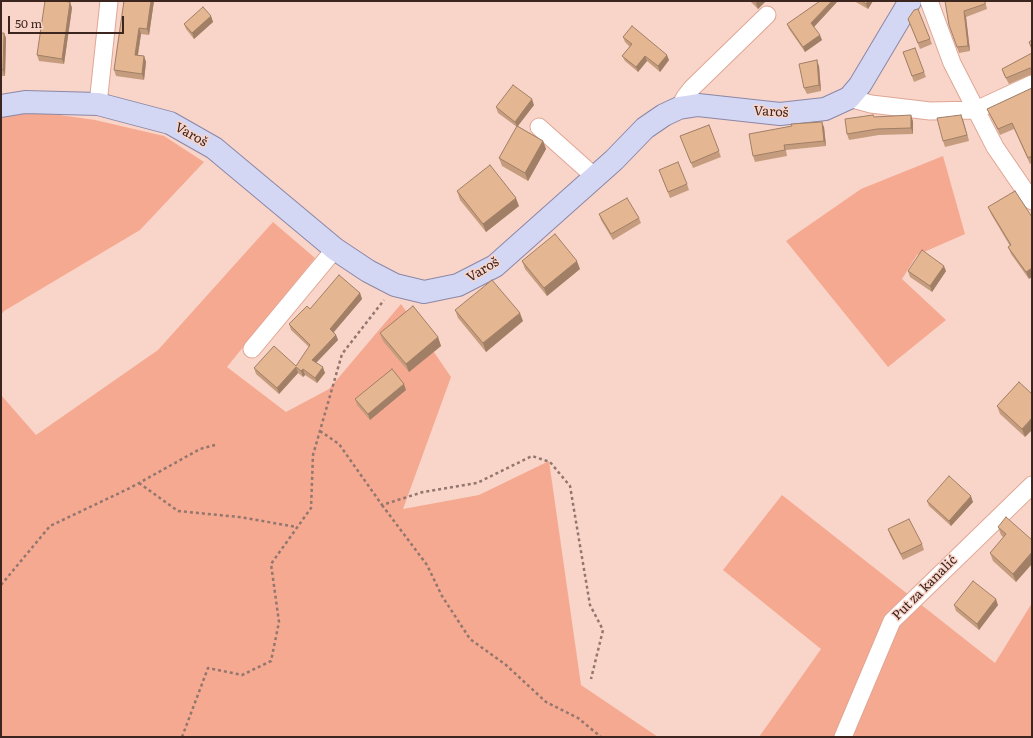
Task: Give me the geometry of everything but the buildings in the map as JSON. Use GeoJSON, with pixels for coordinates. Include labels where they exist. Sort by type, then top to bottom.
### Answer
{"type":"FeatureCollection","features":[{"type":"Feature","properties":{"kind":"main road","name":"Varoš"},"geometry":{"type":"LineString","coordinates":[[1,106],[25,102],[98,104],[170,123],[214,148],[335,249],[368,271],[395,285],[424,292],[458,285],[495,266],[595,177],[645,128],[664,115],[679,108],[698,105],[780,114],[825,110],[849,98],[860,86],[910,1]]}},
{"type":"Feature","properties":{"kind":"street"},"geometry":{"type":"LineString","coordinates":[[98,104],[110,1]]}},
{"type":"Feature","properties":{"kind":"street"},"geometry":{"type":"LineString","coordinates":[[928,1],[952,63],[995,147],[1032,201]]}},
{"type":"Feature","properties":{"kind":"street"},"geometry":{"type":"LineString","coordinates":[[679,108],[684,97],[692,88],[767,15]]}},
{"type":"Feature","properties":{"kind":"street"},"geometry":{"type":"LineString","coordinates":[[849,98],[871,104],[930,111],[976,110],[1032,84]]}},
{"type":"Feature","properties":{"kind":"street"},"geometry":{"type":"LineString","coordinates":[[539,127],[595,177]]}},
{"type":"Feature","properties":{"kind":"street"},"geometry":{"type":"LineString","coordinates":[[252,349],[335,249]]}},
{"type":"Feature","properties":{"kind":"street","name":"Put za kanalić"},"geometry":{"type":"LineString","coordinates":[[844,737],[892,621],[1032,485]]}},
{"type":"Feature","properties":{"kind":"path"},"geometry":{"type":"LineString","coordinates":[[182,737],[208,668],[242,676],[271,661],[279,622],[271,564],[311,508],[313,455],[342,354],[395,285]]}},
{"type":"Feature","properties":{"kind":"path"},"geometry":{"type":"LineString","coordinates":[[320,432],[339,444],[427,565],[442,596],[470,640],[506,665],[546,702],[578,718],[601,737]]}},
{"type":"Feature","properties":{"kind":"path"},"geometry":{"type":"LineString","coordinates":[[1,585],[50,526],[139,483],[200,449],[215,445]]}},
{"type":"Feature","properties":{"kind":"path"},"geometry":{"type":"LineString","coordinates":[[382,505],[423,492],[477,483],[532,456],[550,462],[570,486],[590,605],[603,630],[591,679]]}},
{"type":"Feature","properties":{"kind":"path"},"geometry":{"type":"LineString","coordinates":[[139,483],[178,511],[239,516],[298,527]]}},
{"type":"Feature","properties":{"kind":"shaded area"},"geometry":{"type":"Polygon","coordinates":[[[31,111],[95,120],[164,136],[204,162],[140,230],[4,311],[1,315],[1,114],[31,111]]]}},
{"type":"Feature","properties":{"kind":"shaded area"},"geometry":{"type":"Polygon","coordinates":[[[943,156],[965,234],[917,255],[902,279],[946,320],[888,367],[786,241],[861,189],[943,156]]]}},
{"type":"Feature","properties":{"kind":"shaded area"},"geometry":{"type":"Polygon","coordinates":[[[273,222],[315,258],[227,367],[286,412],[329,389],[401,304],[451,377],[403,509],[479,495],[549,461],[581,685],[658,737],[1,737],[1,395],[36,435],[158,350],[273,222]]]}},
{"type":"Feature","properties":{"kind":"shaded area"},"geometry":{"type":"Polygon","coordinates":[[[782,495],[995,663],[1032,603],[1032,737],[759,737],[821,649],[723,570],[782,495]]]}}]}
